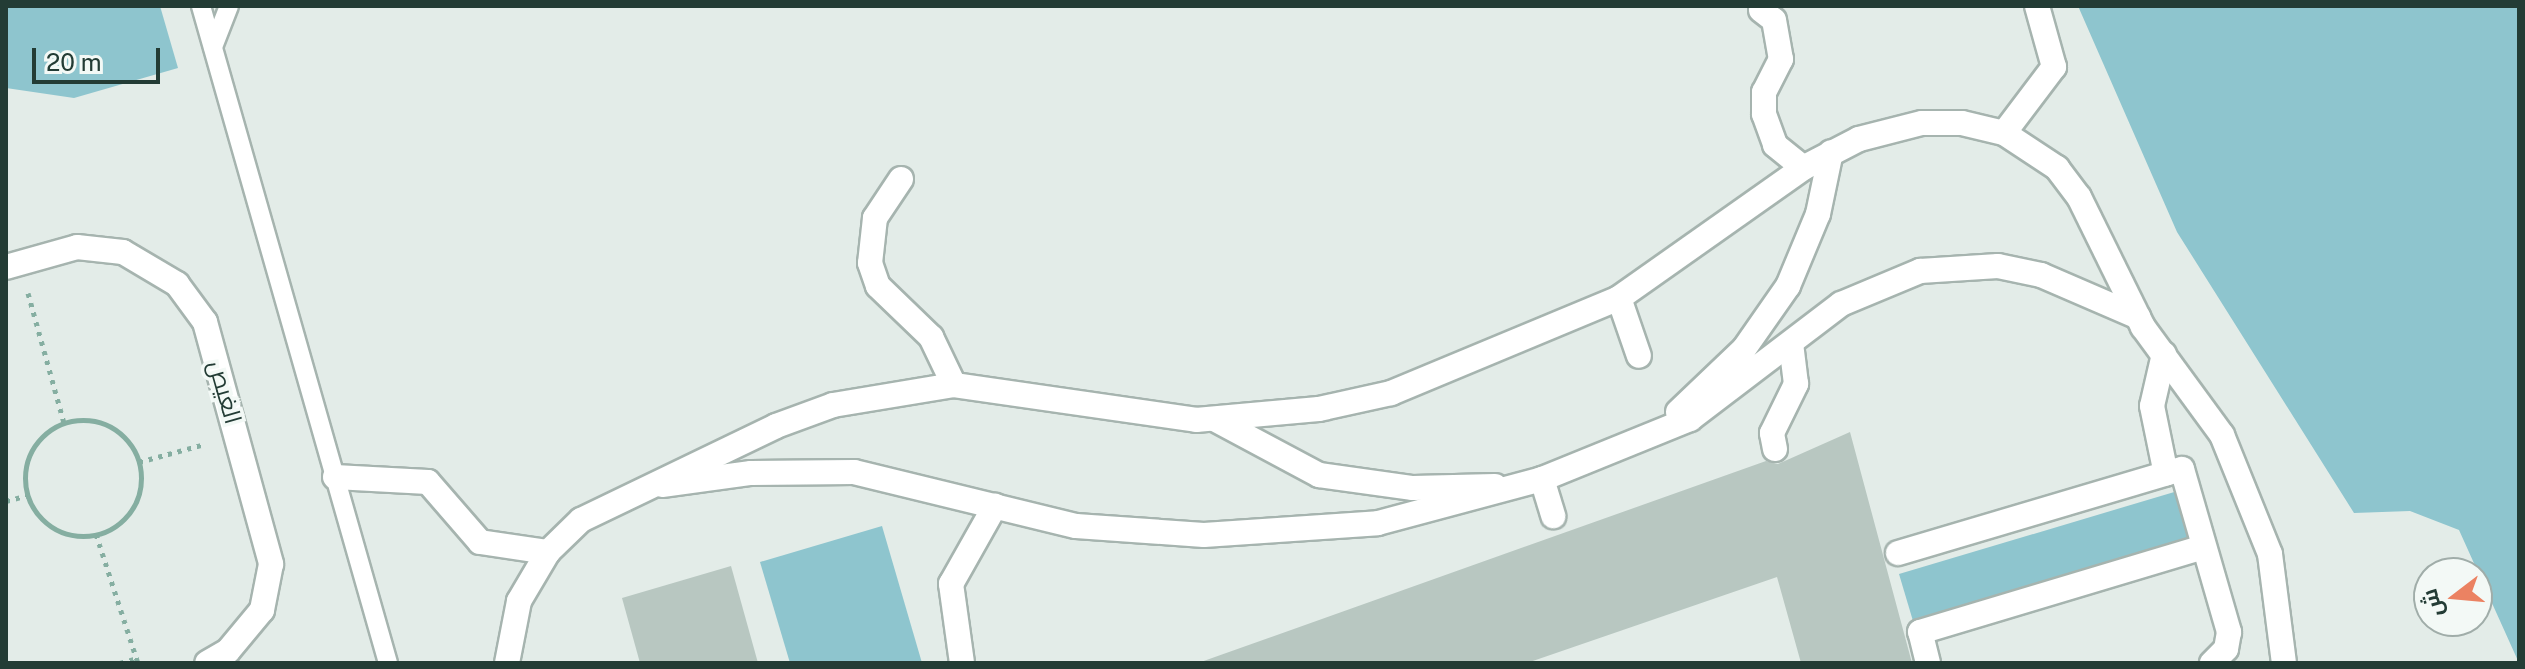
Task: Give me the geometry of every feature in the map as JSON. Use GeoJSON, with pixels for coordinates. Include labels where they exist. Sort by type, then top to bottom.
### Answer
{"type":"FeatureCollection","features":[{"type":"Feature","properties":{"kind":"street"},"geometry":{"type":"LineString","coordinates":[[2004,133],[2054,67],[2037,6]]}},
{"type":"Feature","properties":{"kind":"street"},"geometry":{"type":"LineString","coordinates":[[1761,10],[1774,20],[1781,59],[1764,92],[1764,114],[1775,145],[1803,168]]}},
{"type":"Feature","properties":{"kind":"street"},"geometry":{"type":"LineString","coordinates":[[507,663],[510,623],[548,552],[581,520],[644,486],[833,405],[954,385],[1093,409],[1216,420],[1319,409],[1435,381],[1619,298],[1803,168],[1831,152],[1922,123],[2004,133],[2057,168],[2079,197],[2138,317],[2222,435],[2257,515],[2281,598],[2284,663]]}},
{"type":"Feature","properties":{"kind":"street"},"geometry":{"type":"LineString","coordinates":[[1655,434],[1744,349],[1773,310],[1809,241],[1831,152]]}},
{"type":"Feature","properties":{"kind":"street"},"geometry":{"type":"LineString","coordinates":[[901,179],[875,218],[870,263],[887,296],[931,337],[954,385]]}},
{"type":"Feature","properties":{"kind":"street","name":"الغيص"},"geometry":{"type":"LineString","coordinates":[[13,265],[77,247],[123,252],[177,284],[205,322],[271,564],[262,610],[228,651],[207,663]]}},
{"type":"Feature","properties":{"kind":"street"},"geometry":{"type":"LineString","coordinates":[[644,486],[751,473],[854,472],[1076,526],[1262,534],[1378,523],[1531,482],[1690,419],[1870,287],[1954,267],[2041,275],[2138,317]]}},
{"type":"Feature","properties":{"kind":"street"},"geometry":{"type":"LineString","coordinates":[[1619,298],[1639,356]]}},
{"type":"Feature","properties":{"kind":"street"},"geometry":{"type":"LineString","coordinates":[[1773,310],[1793,345],[1796,384],[1772,433],[1775,449]]}},
{"type":"Feature","properties":{"kind":"street"},"geometry":{"type":"LineString","coordinates":[[2164,354],[2152,406],[2166,474]]}},
{"type":"Feature","properties":{"kind":"street"},"geometry":{"type":"LineString","coordinates":[[1216,420],[1319,475],[1413,488],[1531,482]]}},
{"type":"Feature","properties":{"kind":"street"},"geometry":{"type":"LineString","coordinates":[[1898,553],[2182,469],[2229,632],[2226,649],[2212,663]]}},
{"type":"Feature","properties":{"kind":"street"},"geometry":{"type":"LineString","coordinates":[[335,477],[428,482],[480,542],[548,552]]}},
{"type":"Feature","properties":{"kind":"street"},"geometry":{"type":"LineString","coordinates":[[1531,482],[1553,516]]}},
{"type":"Feature","properties":{"kind":"street"},"geometry":{"type":"LineString","coordinates":[[962,663],[951,584],[995,506]]}},
{"type":"Feature","properties":{"kind":"street"},"geometry":{"type":"LineString","coordinates":[[1928,663],[1920,632],[2204,547]]}},
{"type":"Feature","properties":{"kind":"lane"},"geometry":{"type":"LineString","coordinates":[[201,6],[388,663]]}},
{"type":"Feature","properties":{"kind":"lane"},"geometry":{"type":"LineString","coordinates":[[213,47],[229,6]]}},
{"type":"Feature","properties":{"kind":"path"},"geometry":{"type":"LineString","coordinates":[[13,265],[64,423]]}},
{"type":"Feature","properties":{"kind":"path"},"geometry":{"type":"LineString","coordinates":[[91,420],[116,430],[139,462],[136,501],[120,523],[96,534],[55,528],[28,495],[29,457],[64,423],[91,420]]}},
{"type":"Feature","properties":{"kind":"path"},"geometry":{"type":"LineString","coordinates":[[139,462],[237,435]]}},
{"type":"Feature","properties":{"kind":"path"},"geometry":{"type":"LineString","coordinates":[[6,501],[28,495]]}},
{"type":"Feature","properties":{"kind":"path"},"geometry":{"type":"LineString","coordinates":[[96,534],[136,661],[120,663]]}},
{"type":"Feature","properties":{"kind":"water"},"geometry":{"type":"Polygon","coordinates":[[[6,6],[160,6],[178,68],[74,98],[6,88],[6,6]]]}},
{"type":"Feature","properties":{"kind":"water"},"geometry":{"type":"Polygon","coordinates":[[[2078,6],[2519,6],[2519,663],[2493,605],[2493,557],[2471,557],[2459,530],[2410,511],[2354,513],[2177,232],[2078,6]]]}},
{"type":"Feature","properties":{"kind":"water"},"geometry":{"type":"Polygon","coordinates":[[[2181,490],[2195,537],[1913,621],[1899,574],[2181,490]]]}},
{"type":"Feature","properties":{"kind":"water"},"geometry":{"type":"Polygon","coordinates":[[[882,526],[922,663],[790,663],[760,562],[882,526]]]}},
{"type":"Feature","properties":{"kind":"building"},"geometry":{"type":"Polygon","coordinates":[[[1850,432],[1912,663],[1801,663],[1777,577],[1527,663],[1198,663],[1766,461],[1778,464],[1850,432]]]}},
{"type":"Feature","properties":{"kind":"building"},"geometry":{"type":"Polygon","coordinates":[[[731,566],[758,663],[640,663],[622,598],[731,566]]]}}]}
